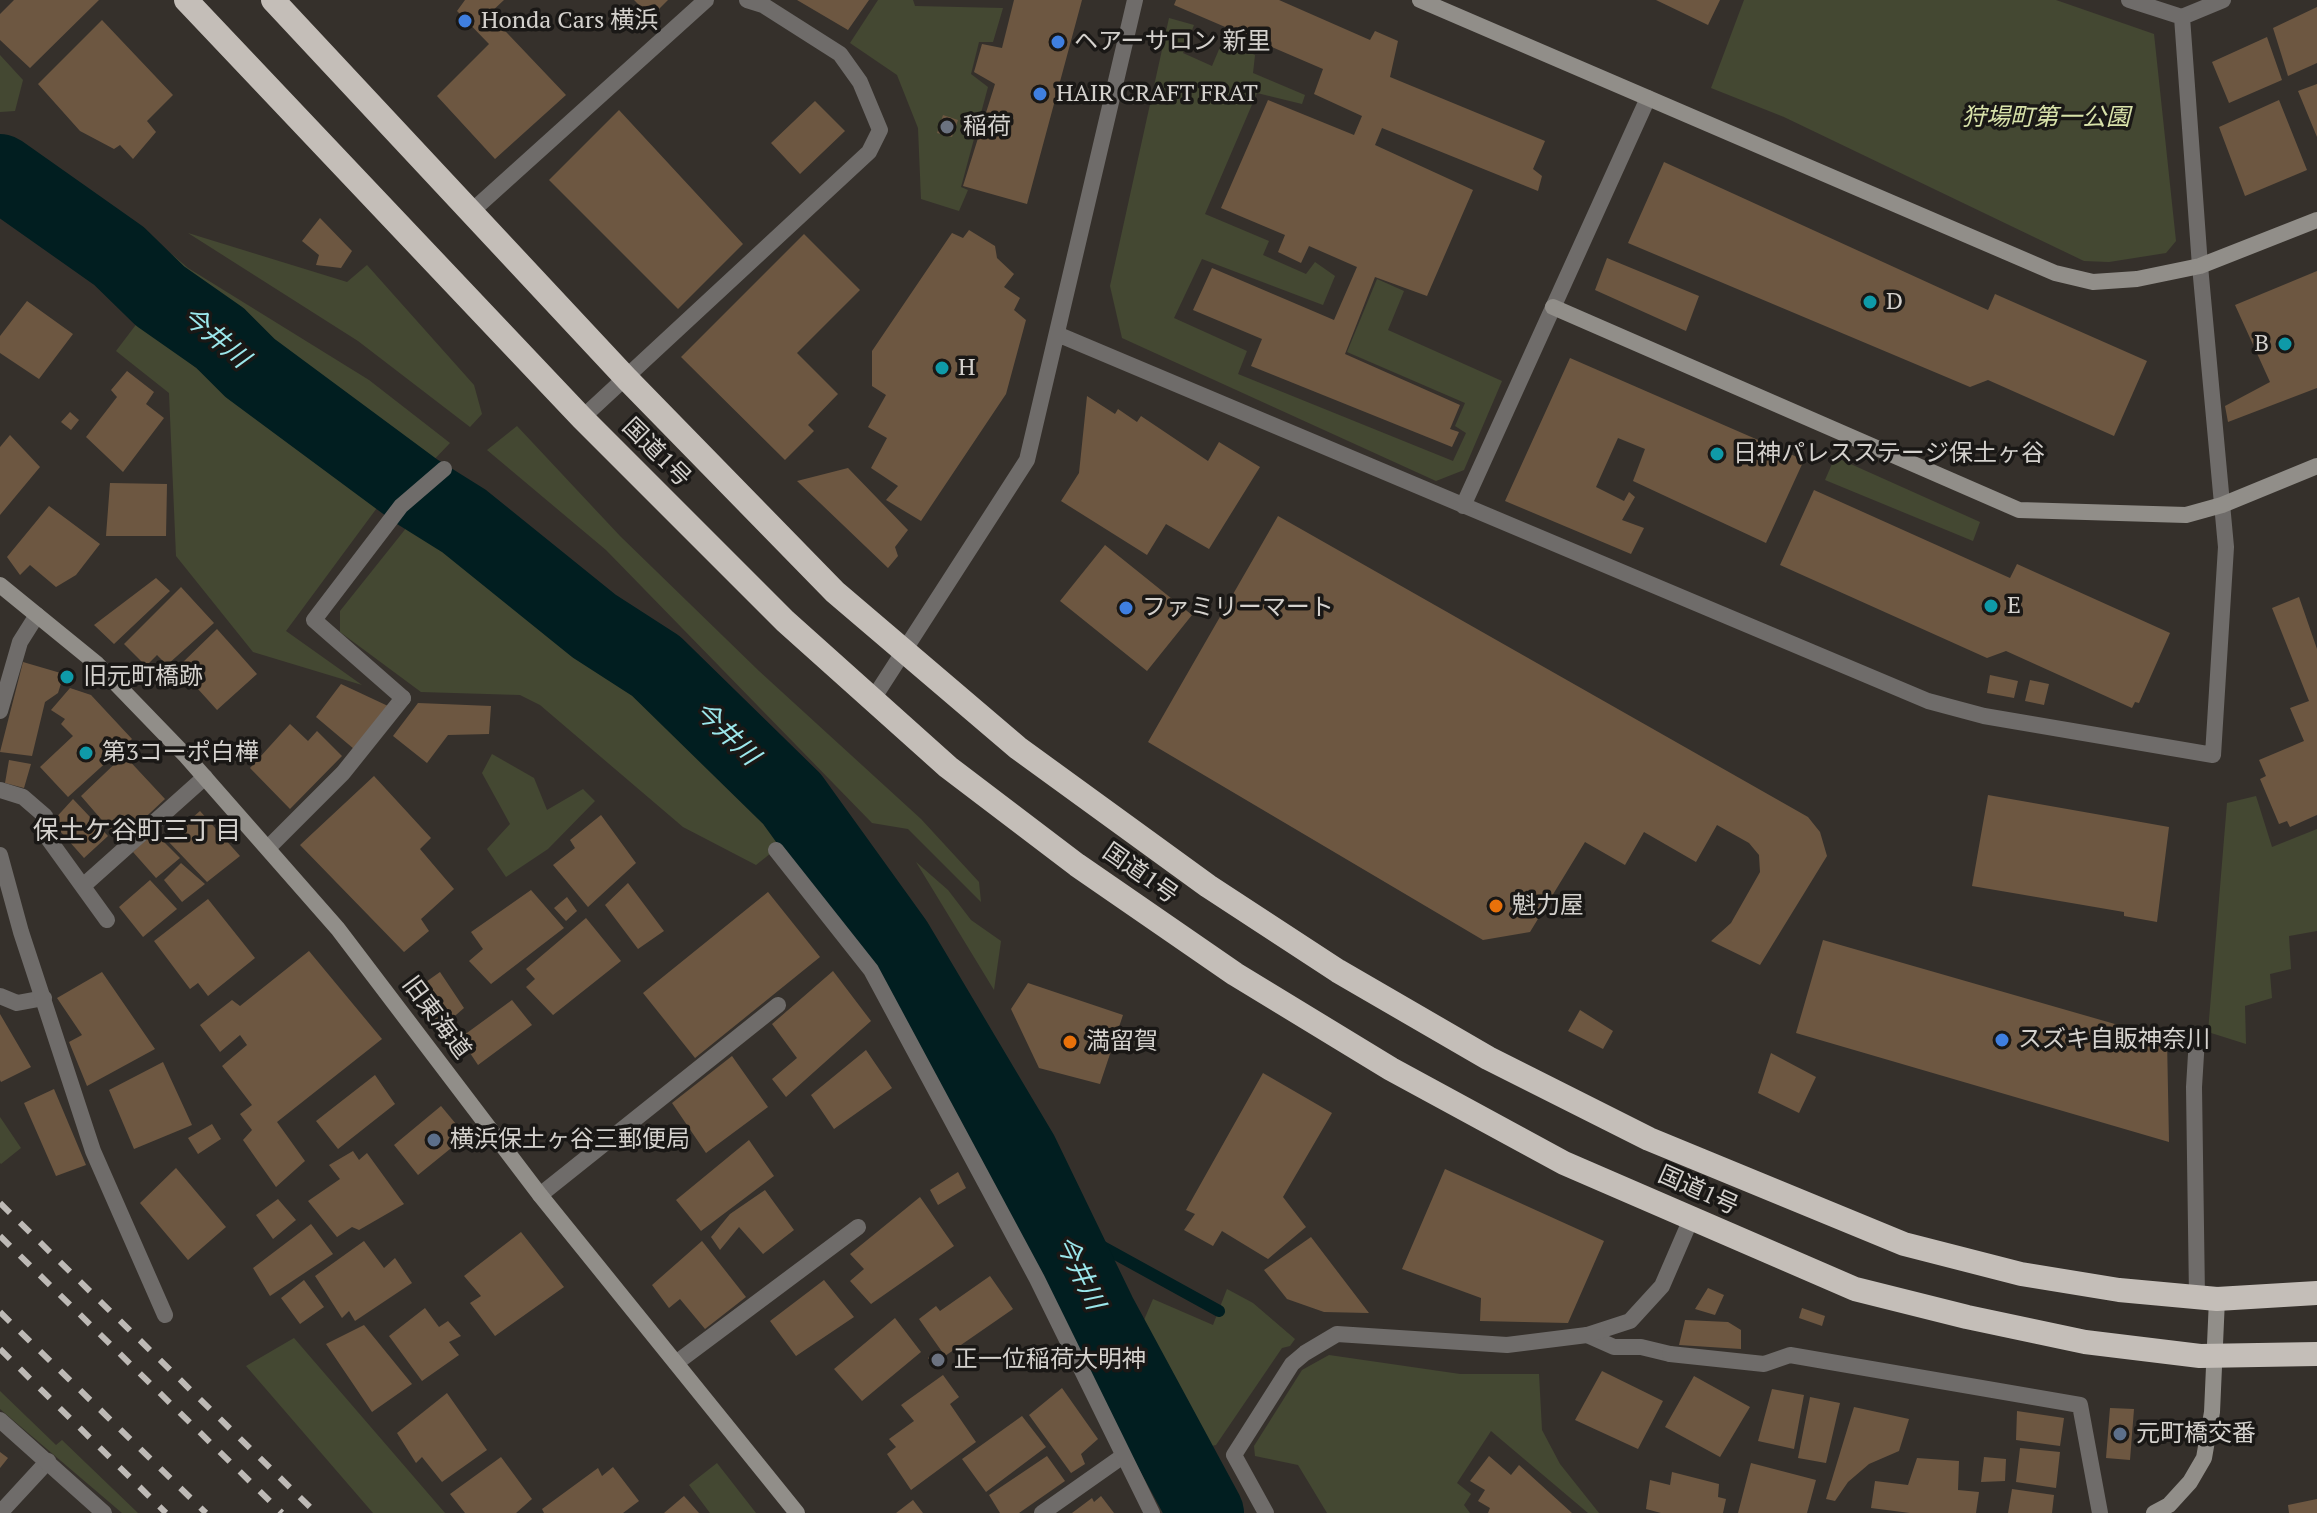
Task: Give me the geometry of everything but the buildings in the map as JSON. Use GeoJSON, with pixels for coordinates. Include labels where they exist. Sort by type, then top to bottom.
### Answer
{"type":"FeatureCollection","features":[{"type":"Feature","properties":{"kind":"highway","name":"国道1号"},"geometry":{"type":"LineString","coordinates":[[273,0],[627,379],[835,592],[1018,748],[1221,895],[1338,971],[1464,1044],[1649,1139],[1904,1244],[2021,1274],[2207,1298],[2317,1293]]}},
{"type":"Feature","properties":{"kind":"highway","name":"国道1号"},"geometry":{"type":"LineString","coordinates":[[196,3],[582,418],[785,621],[948,767],[1054,847],[1235,974],[1469,1112],[1564,1163],[1855,1289],[2085,1342],[2214,1355],[2317,1354]]}},
{"type":"Feature","properties":{"kind":"street"},"geometry":{"type":"LineString","coordinates":[[472,211],[706,0]]}},
{"type":"Feature","properties":{"kind":"street"},"geometry":{"type":"LineString","coordinates":[[582,418],[869,152],[880,130],[860,82],[840,54],[763,5],[747,0]]}},
{"type":"Feature","properties":{"kind":"street"},"geometry":{"type":"LineString","coordinates":[[873,699],[1027,460],[1135,0]]}},
{"type":"Feature","properties":{"kind":"street"},"geometry":{"type":"LineString","coordinates":[[1420,0],[2055,273],[2093,282],[2137,279],[2200,266],[2317,220]]}},
{"type":"Feature","properties":{"kind":"street"},"geometry":{"type":"LineString","coordinates":[[2129,0],[2182,17],[2223,0]]}},
{"type":"Feature","properties":{"kind":"street"},"geometry":{"type":"LineString","coordinates":[[1057,334],[1928,701],[1984,716],[2213,755],[2226,547],[2200,266],[2182,17]]}},
{"type":"Feature","properties":{"kind":"street"},"geometry":{"type":"LineString","coordinates":[[1463,506],[1648,98]]}},
{"type":"Feature","properties":{"kind":"street"},"geometry":{"type":"LineString","coordinates":[[1553,307],[2019,510],[2186,515],[2222,505],[2317,466]]}},
{"type":"Feature","properties":{"kind":"street"},"geometry":{"type":"LineString","coordinates":[[268,848],[343,773],[403,698],[314,620],[401,506],[440,473]]}},
{"type":"Feature","properties":{"kind":"street","name":"旧東海道"},"geometry":{"type":"LineString","coordinates":[[0,585],[97,664],[205,777],[338,929],[540,1195],[797,1513]]}},
{"type":"Feature","properties":{"kind":"street"},"geometry":{"type":"LineString","coordinates":[[0,711],[20,642],[37,615]]}},
{"type":"Feature","properties":{"kind":"street"},"geometry":{"type":"LineString","coordinates":[[83,886],[205,777]]}},
{"type":"Feature","properties":{"kind":"street"},"geometry":{"type":"LineString","coordinates":[[0,790],[23,797],[45,816],[42,830],[107,920]]}},
{"type":"Feature","properties":{"kind":"street"},"geometry":{"type":"LineString","coordinates":[[776,850],[871,970],[1037,1279],[1152,1513]]}},
{"type":"Feature","properties":{"kind":"street"},"geometry":{"type":"LineString","coordinates":[[0,855],[93,1151],[165,1315]]}},
{"type":"Feature","properties":{"kind":"street"},"geometry":{"type":"LineString","coordinates":[[0,996],[17,1003],[44,998]]}},
{"type":"Feature","properties":{"kind":"street"},"geometry":{"type":"LineString","coordinates":[[540,1195],[778,1005]]}},
{"type":"Feature","properties":{"kind":"street"},"geometry":{"type":"LineString","coordinates":[[2154,1513],[2169,1505],[2190,1482],[2204,1458],[2212,1412],[2214,1355],[2207,1298],[2194,1087],[2197,1038]]}},
{"type":"Feature","properties":{"kind":"street"},"geometry":{"type":"LineString","coordinates":[[1266,1513],[1234,1455],[1292,1364],[1320,1343],[1337,1334],[1507,1345],[1587,1335],[1630,1321],[1662,1286],[1691,1219]]}},
{"type":"Feature","properties":{"kind":"street"},"geometry":{"type":"LineString","coordinates":[[676,1363],[858,1227]]}},
{"type":"Feature","properties":{"kind":"street"},"geometry":{"type":"LineString","coordinates":[[1587,1335],[1614,1347],[1641,1347],[1670,1354],[1764,1364],[1790,1355],[2080,1405],[2100,1513]]}},
{"type":"Feature","properties":{"kind":"street"},"geometry":{"type":"LineString","coordinates":[[0,1420],[104,1513]]}},
{"type":"Feature","properties":{"kind":"street"},"geometry":{"type":"LineString","coordinates":[[1042,1513],[1123,1456]]}},
{"type":"Feature","properties":{"kind":"street"},"geometry":{"type":"LineString","coordinates":[[0,1513],[48,1461]]}},
{"type":"Feature","properties":{"kind":"green space"},"geometry":{"type":"Polygon","coordinates":[[[878,0],[913,0],[915,6],[1003,8],[993,42],[979,42],[971,74],[988,87],[961,187],[968,190],[959,211],[921,199],[918,128],[897,75],[850,43],[878,0]]]}},
{"type":"Feature","properties":{"kind":"green space","name":"狩場町第一公園"},"geometry":{"type":"Polygon","coordinates":[[[1744,0],[2056,0],[2154,34],[2176,241],[2166,253],[2109,262],[2084,261],[1784,117],[1711,88],[1744,0]]]}},
{"type":"Feature","properties":{"kind":"green space"},"geometry":{"type":"Polygon","coordinates":[[[1169,18],[1194,25],[1183,53],[1212,66],[1223,40],[1255,55],[1253,73],[1305,95],[1302,104],[1257,93],[1205,214],[1269,241],[1263,255],[1306,274],[1315,262],[1335,276],[1323,305],[1202,259],[1174,318],[1247,351],[1238,374],[1453,461],[1466,433],[1455,426],[1465,403],[1347,352],[1377,279],[1404,291],[1388,330],[1502,381],[1464,470],[1436,481],[1122,338],[1110,286],[1169,18]]]}},
{"type":"Feature","properties":{"kind":"green space"},"geometry":{"type":"Polygon","coordinates":[[[0,55],[23,80],[15,111],[0,112],[0,55]]]}},
{"type":"Feature","properties":{"kind":"green space"},"geometry":{"type":"Polygon","coordinates":[[[96,210],[148,234],[188,268],[369,380],[450,443],[427,467],[280,360],[286,349],[96,210]]]}},
{"type":"Feature","properties":{"kind":"green space"},"geometry":{"type":"Polygon","coordinates":[[[188,233],[347,282],[367,265],[474,385],[482,414],[470,427],[358,341],[188,233]]]}},
{"type":"Feature","properties":{"kind":"green space"},"geometry":{"type":"Polygon","coordinates":[[[138,322],[238,401],[251,394],[385,497],[286,631],[362,685],[253,652],[176,556],[169,393],[116,351],[138,322]]]}},
{"type":"Feature","properties":{"kind":"green space"},"geometry":{"type":"Polygon","coordinates":[[[517,426],[620,536],[759,671],[921,819],[979,882],[981,902],[908,829],[872,823],[606,550],[487,450],[517,426]]]}},
{"type":"Feature","properties":{"kind":"green space"},"geometry":{"type":"Polygon","coordinates":[[[1835,457],[1980,522],[1973,541],[1825,480],[1835,457]]]}},
{"type":"Feature","properties":{"kind":"green space"},"geometry":{"type":"Polygon","coordinates":[[[415,517],[421,517],[630,689],[710,758],[790,838],[756,865],[683,827],[540,705],[520,695],[421,692],[340,632],[340,611],[415,517]]]}},
{"type":"Feature","properties":{"kind":"green space"},"geometry":{"type":"Polygon","coordinates":[[[492,754],[534,778],[547,810],[583,789],[595,801],[548,849],[506,877],[487,849],[510,824],[482,773],[492,754]]]}},
{"type":"Feature","properties":{"kind":"green space"},"geometry":{"type":"Polygon","coordinates":[[[2256,796],[2272,847],[2317,829],[2317,931],[2289,936],[2291,969],[2270,974],[2272,998],[2245,1006],[2246,1044],[2208,1032],[2227,803],[2256,796]]]}},
{"type":"Feature","properties":{"kind":"green space"},"geometry":{"type":"Polygon","coordinates":[[[916,862],[948,890],[971,920],[1001,941],[994,990],[916,862]]]}},
{"type":"Feature","properties":{"kind":"green space"},"geometry":{"type":"Polygon","coordinates":[[[0,1117],[21,1148],[1,1164],[0,1163],[0,1117]]]}},
{"type":"Feature","properties":{"kind":"green space"},"geometry":{"type":"Polygon","coordinates":[[[1227,1289],[1253,1303],[1295,1339],[1290,1346],[1282,1348],[1216,1445],[1207,1447],[1141,1327],[1153,1299],[1213,1325],[1227,1289]]]}},
{"type":"Feature","properties":{"kind":"green space"},"geometry":{"type":"Polygon","coordinates":[[[294,1338],[445,1513],[373,1513],[246,1366],[294,1338]]]}},
{"type":"Feature","properties":{"kind":"green space"},"geometry":{"type":"Polygon","coordinates":[[[1329,1355],[1460,1374],[1539,1374],[1542,1430],[1560,1464],[1599,1513],[1588,1513],[1491,1431],[1457,1483],[1471,1494],[1464,1505],[1470,1513],[1327,1513],[1298,1465],[1255,1456],[1254,1446],[1302,1370],[1329,1355]]]}},
{"type":"Feature","properties":{"kind":"green space"},"geometry":{"type":"Polygon","coordinates":[[[0,1391],[56,1445],[62,1440],[138,1513],[122,1513],[0,1409],[0,1391]]]}},
{"type":"Feature","properties":{"kind":"green space"},"geometry":{"type":"Polygon","coordinates":[[[717,1463],[756,1513],[710,1513],[689,1485],[717,1463]]]}},
{"type":"Feature","properties":{"kind":"waterway","name":"今井川"},"geometry":{"type":"LineString","coordinates":[[0,172],[119,256],[160,296],[220,338],[250,368],[416,491],[464,521],[594,626],[656,666],[792,799],[895,942],[1021,1154],[1099,1315],[1206,1513]]}},
{"type":"Feature","properties":{"kind":"waterway"},"geometry":{"type":"LineString","coordinates":[[1052,1219],[1219,1311]]}},
{"type":"Feature","properties":{"kind":"railway"},"geometry":{"type":"LineString","coordinates":[[0,1203],[316,1513]]}},
{"type":"Feature","properties":{"kind":"railway"},"geometry":{"type":"LineString","coordinates":[[0,1236],[282,1513]]}},
{"type":"Feature","properties":{"kind":"railway"},"geometry":{"type":"LineString","coordinates":[[0,1312],[206,1513]]}},
{"type":"Feature","properties":{"kind":"railway"},"geometry":{"type":"LineString","coordinates":[[0,1349],[166,1513]]}},
{"type":"Feature","properties":{"kind":"place","name":"Honda Cars 横浜"},"geometry":{"type":"Point","coordinates":[465,21]}},
{"type":"Feature","properties":{"kind":"place","name":"ヘアーサロン 新里"},"geometry":{"type":"Point","coordinates":[1058,42]}},
{"type":"Feature","properties":{"kind":"place","name":"HAIR CRAFT FRAT"},"geometry":{"type":"Point","coordinates":[1040,94]}},
{"type":"Feature","properties":{"kind":"place","name":"稲荷"},"geometry":{"type":"Point","coordinates":[947,127]}},
{"type":"Feature","properties":{"kind":"place","name":"D"},"geometry":{"type":"Point","coordinates":[1870,302]}},
{"type":"Feature","properties":{"kind":"place","name":"B"},"geometry":{"type":"Point","coordinates":[2285,344]}},
{"type":"Feature","properties":{"kind":"place","name":"H"},"geometry":{"type":"Point","coordinates":[942,368]}},
{"type":"Feature","properties":{"kind":"place","name":"日神パレスステージ保土ヶ谷"},"geometry":{"type":"Point","coordinates":[1717,454]}},
{"type":"Feature","properties":{"kind":"place","name":"E"},"geometry":{"type":"Point","coordinates":[1991,606]}},
{"type":"Feature","properties":{"kind":"place","name":"ファミリーマート"},"geometry":{"type":"Point","coordinates":[1126,608]}},
{"type":"Feature","properties":{"kind":"place","name":"旧元町橋跡"},"geometry":{"type":"Point","coordinates":[67,677]}},
{"type":"Feature","properties":{"kind":"place","name":"第3コーポ白樺"},"geometry":{"type":"Point","coordinates":[86,753]}},
{"type":"Feature","properties":{"kind":"place","name":"魁力屋"},"geometry":{"type":"Point","coordinates":[1496,906]}},
{"type":"Feature","properties":{"kind":"place","name":"スズキ自販神奈川"},"geometry":{"type":"Point","coordinates":[2002,1040]}},
{"type":"Feature","properties":{"kind":"place","name":"満留賀"},"geometry":{"type":"Point","coordinates":[1070,1042]}},
{"type":"Feature","properties":{"kind":"place","name":"横浜保土ヶ谷三郵便局"},"geometry":{"type":"Point","coordinates":[434,1140]}},
{"type":"Feature","properties":{"kind":"place","name":"正一位稲荷大明神"},"geometry":{"type":"Point","coordinates":[938,1360]}},
{"type":"Feature","properties":{"kind":"place","name":"元町橋交番"},"geometry":{"type":"Point","coordinates":[2120,1434]}},
{"type":"Feature","properties":{"kind":"district","name":"保土ケ谷町三丁目"},"geometry":{"type":"Point","coordinates":[137,832]}}]}
